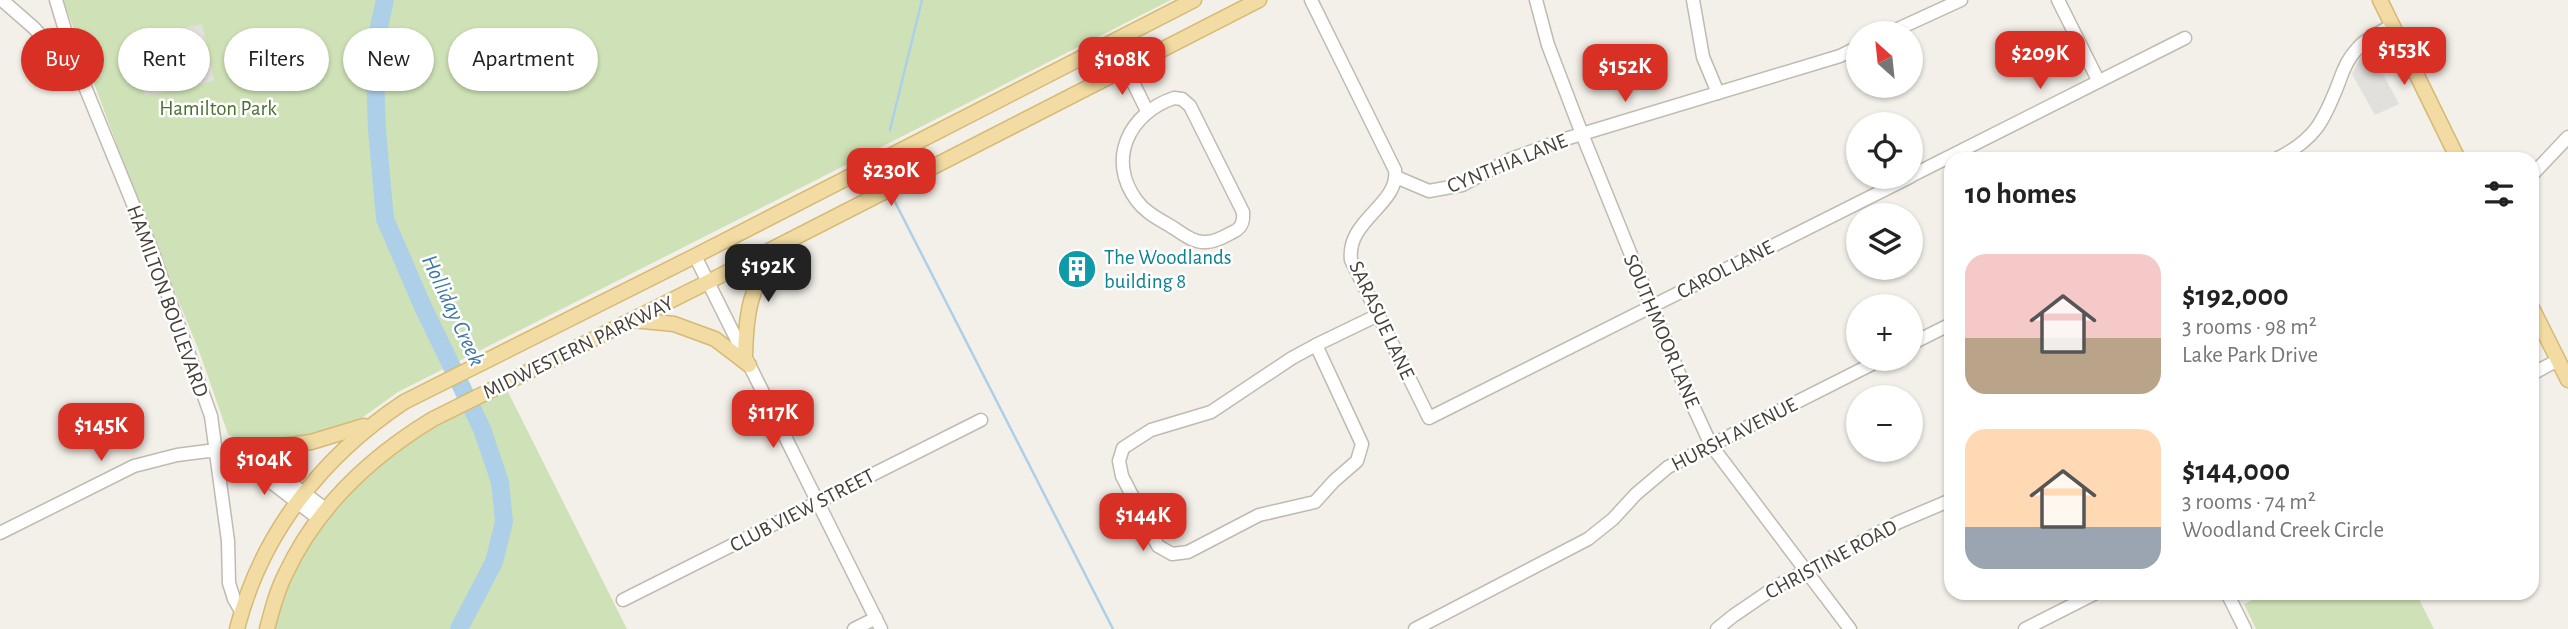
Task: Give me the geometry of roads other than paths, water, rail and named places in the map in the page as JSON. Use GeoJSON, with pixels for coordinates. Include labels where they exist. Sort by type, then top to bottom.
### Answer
{"type":"FeatureCollection","features":[{"type":"Feature","properties":{"kind":"main road","name":"MIDWESTERN PARKWAY"},"geometry":{"type":"LineString","coordinates":[[237,629],[255,574],[300,496],[325,466],[375,422],[421,392],[695,256],[1194,0]]}},
{"type":"Feature","properties":{"kind":"main road","name":"MIDWESTERN PARKWAY"},"geometry":{"type":"LineString","coordinates":[[267,629],[285,574],[323,514],[351,481],[384,452],[433,419],[708,282],[1259,0]]}},
{"type":"Feature","properties":{"kind":"main road"},"geometry":{"type":"LineString","coordinates":[[2381,0],[2455,152]]}},
{"type":"Feature","properties":{"kind":"main road"},"geometry":{"type":"LineString","coordinates":[[747,360],[746,318],[757,281],[776,247]]}},
{"type":"Feature","properties":{"kind":"main road"},"geometry":{"type":"LineString","coordinates":[[631,320],[674,324],[715,339],[747,360]]}},
{"type":"Feature","properties":{"kind":"main road"},"geometry":{"type":"LineString","coordinates":[[2539,322],[2568,380]]}},
{"type":"Feature","properties":{"kind":"main road"},"geometry":{"type":"LineString","coordinates":[[227,453],[311,442],[375,422]]}},
{"type":"Feature","properties":{"kind":"street"},"geometry":{"type":"LineString","coordinates":[[2,0],[34,28]]}},
{"type":"Feature","properties":{"kind":"street","name":"HAMILTON BOULEVARD"},"geometry":{"type":"LineString","coordinates":[[55,0],[64,28]]}},
{"type":"Feature","properties":{"kind":"street"},"geometry":{"type":"LineString","coordinates":[[1311,0],[1391,160],[1396,177]]}},
{"type":"Feature","properties":{"kind":"street","name":"SOUTHMOOR LANE"},"geometry":{"type":"LineString","coordinates":[[1535,0],[1548,45],[1582,134],[1711,445],[1850,629]]}},
{"type":"Feature","properties":{"kind":"street"},"geometry":{"type":"LineString","coordinates":[[1693,0],[1703,57],[1718,93]]}},
{"type":"Feature","properties":{"kind":"street"},"geometry":{"type":"LineString","coordinates":[[1915,21],[1961,0]]}},
{"type":"Feature","properties":{"kind":"street"},"geometry":{"type":"LineString","coordinates":[[2058,0],[2098,80]]}},
{"type":"Feature","properties":{"kind":"street"},"geometry":{"type":"LineString","coordinates":[[1147,111],[1110,52],[1117,44],[1164,16]]}},
{"type":"Feature","properties":{"kind":"street"},"geometry":{"type":"LineString","coordinates":[[2289,152],[2317,130],[2329,108],[2346,64],[2356,50],[2393,25]]}},
{"type":"Feature","properties":{"kind":"street","name":"CAROL LANE"},"geometry":{"type":"LineString","coordinates":[[1957,152],[2185,38]]}},
{"type":"Feature","properties":{"kind":"street","name":"CYNTHIA LANE"},"geometry":{"type":"LineString","coordinates":[[1396,177],[1429,191],[1444,189],[1462,184],[1531,150],[1846,53]]}},
{"type":"Feature","properties":{"kind":"street","name":"HAMILTON BOULEVARD"},"geometry":{"type":"LineString","coordinates":[[88,91],[151,248],[211,416],[227,453],[229,583],[234,599],[242,611]]}},
{"type":"Feature","properties":{"kind":"street"},"geometry":{"type":"LineString","coordinates":[[1174,98],[1182,99],[1190,106],[1243,212],[1244,220],[1235,232],[1205,242],[1195,240],[1149,213],[1137,200],[1129,187],[1123,156],[1130,131],[1147,111],[1174,98]]}},
{"type":"Feature","properties":{"kind":"street"},"geometry":{"type":"LineString","coordinates":[[2539,168],[2568,137]]}},
{"type":"Feature","properties":{"kind":"street","name":"CAROL LANE"},"geometry":{"type":"LineString","coordinates":[[1923,169],[1944,159]]}},
{"type":"Feature","properties":{"kind":"street","name":"SARASUE LANE"},"geometry":{"type":"LineString","coordinates":[[1396,177],[1389,193],[1357,232],[1350,252],[1357,275],[1429,418]]}},
{"type":"Feature","properties":{"kind":"street","name":"CAROL LANE"},"geometry":{"type":"LineString","coordinates":[[1429,418],[1884,189]]}},
{"type":"Feature","properties":{"kind":"street"},"geometry":{"type":"LineString","coordinates":[[695,256],[878,623],[854,629]]}},
{"type":"Feature","properties":{"kind":"street"},"geometry":{"type":"LineString","coordinates":[[1316,345],[1329,378],[1362,444],[1357,461],[1315,502],[1259,516],[1188,552],[1172,554],[1164,551],[1158,546],[1127,491],[1119,461],[1123,448],[1151,430],[1211,412],[1292,358],[1316,345],[1378,315]]}},
{"type":"Feature","properties":{"kind":"street"},"geometry":{"type":"LineString","coordinates":[[1923,338],[1944,328]]}},
{"type":"Feature","properties":{"kind":"street"},"geometry":{"type":"LineString","coordinates":[[2539,370],[2558,360]]}},
{"type":"Feature","properties":{"kind":"street","name":"HURSH AVENUE"},"geometry":{"type":"LineString","coordinates":[[1415,629],[1588,539],[1668,467],[1858,371]]}},
{"type":"Feature","properties":{"kind":"street","name":"CLUB VIEW STREET"},"geometry":{"type":"LineString","coordinates":[[623,600],[981,421]]}},
{"type":"Feature","properties":{"kind":"street"},"geometry":{"type":"LineString","coordinates":[[0,533],[134,467],[177,455],[227,453],[262,462],[323,514]]}},
{"type":"Feature","properties":{"kind":"street","name":"CHRISTINE ROAD"},"geometry":{"type":"LineString","coordinates":[[1717,629],[1777,586],[1899,522],[1944,503]]}},
{"type":"Feature","properties":{"kind":"street"},"geometry":{"type":"LineString","coordinates":[[2025,629],[2082,600]]}},
{"type":"Feature","properties":{"kind":"street"},"geometry":{"type":"LineString","coordinates":[[2230,600],[2245,629]]}},
{"type":"Feature","properties":{"kind":"waterway","name":"Holliday Creek"},"geometry":{"type":"LineString","coordinates":[[385,0],[374,49],[377,130],[385,219],[423,307],[482,429],[500,482],[504,522],[494,562],[459,629]]}},
{"type":"Feature","properties":{"kind":"waterway"},"geometry":{"type":"LineString","coordinates":[[890,130],[922,0]]}},
{"type":"Feature","properties":{"kind":"waterway"},"geometry":{"type":"LineString","coordinates":[[894,200],[1113,629]]}},
{"type":"Feature","properties":{"kind":"place","name":"The Woodlands building 8"},"geometry":{"type":"Point","coordinates":[1077,269]}},
{"type":"Feature","properties":{"kind":"park label","name":"Hamilton Park"},"geometry":{"type":"Point","coordinates":[218,108]}}]}
